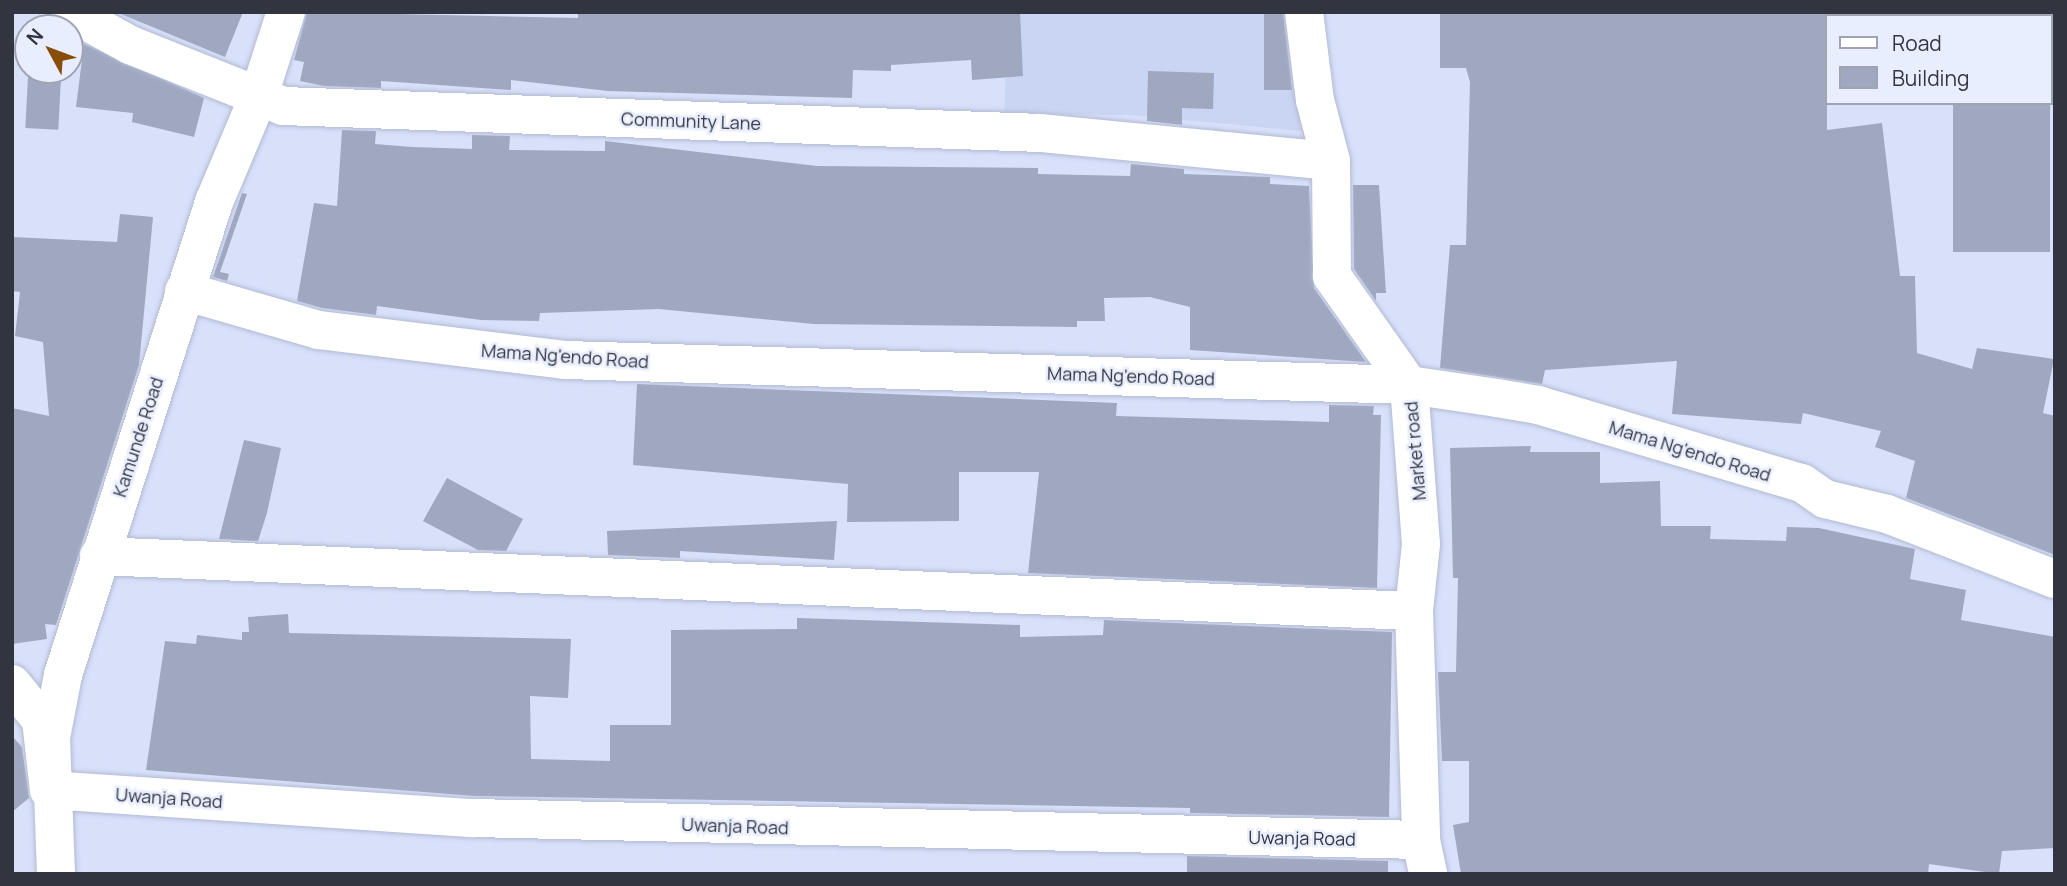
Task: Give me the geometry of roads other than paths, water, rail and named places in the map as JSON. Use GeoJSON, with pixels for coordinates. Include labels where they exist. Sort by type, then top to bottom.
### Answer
{"type":"FeatureCollection","features":[{"type":"Feature","properties":{"kind":"street","name":"Community Lane"},"geometry":{"type":"LineString","coordinates":[[69,12],[130,45],[283,106],[1040,133],[1331,161]]}},
{"type":"Feature","properties":{"kind":"street","name":"Kamunde Road"},"geometry":{"type":"LineString","coordinates":[[56,874],[49,790],[51,738],[63,674],[184,291],[214,202],[258,98],[286,12]]}},
{"type":"Feature","properties":{"kind":"street","name":"Market road"},"geometry":{"type":"LineString","coordinates":[[1304,12],[1315,100],[1331,161],[1332,276],[1409,384],[1421,544],[1414,611],[1425,857]]}},
{"type":"Feature","properties":{"kind":"street","name":"Mama Ng'endo Road"},"geometry":{"type":"LineString","coordinates":[[184,291],[318,330],[566,360],[1409,384],[1538,405],[1802,483],[1825,499],[1887,514],[2055,579]]}},
{"type":"Feature","properties":{"kind":"street"},"geometry":{"type":"LineString","coordinates":[[99,556],[1414,611]]}},
{"type":"Feature","properties":{"kind":"street"},"geometry":{"type":"LineString","coordinates":[[12,684],[41,720],[49,790]]}},
{"type":"Feature","properties":{"kind":"street","name":"Uwanja Road"},"geometry":{"type":"LineString","coordinates":[[49,790],[486,818],[1425,857]]}}]}
